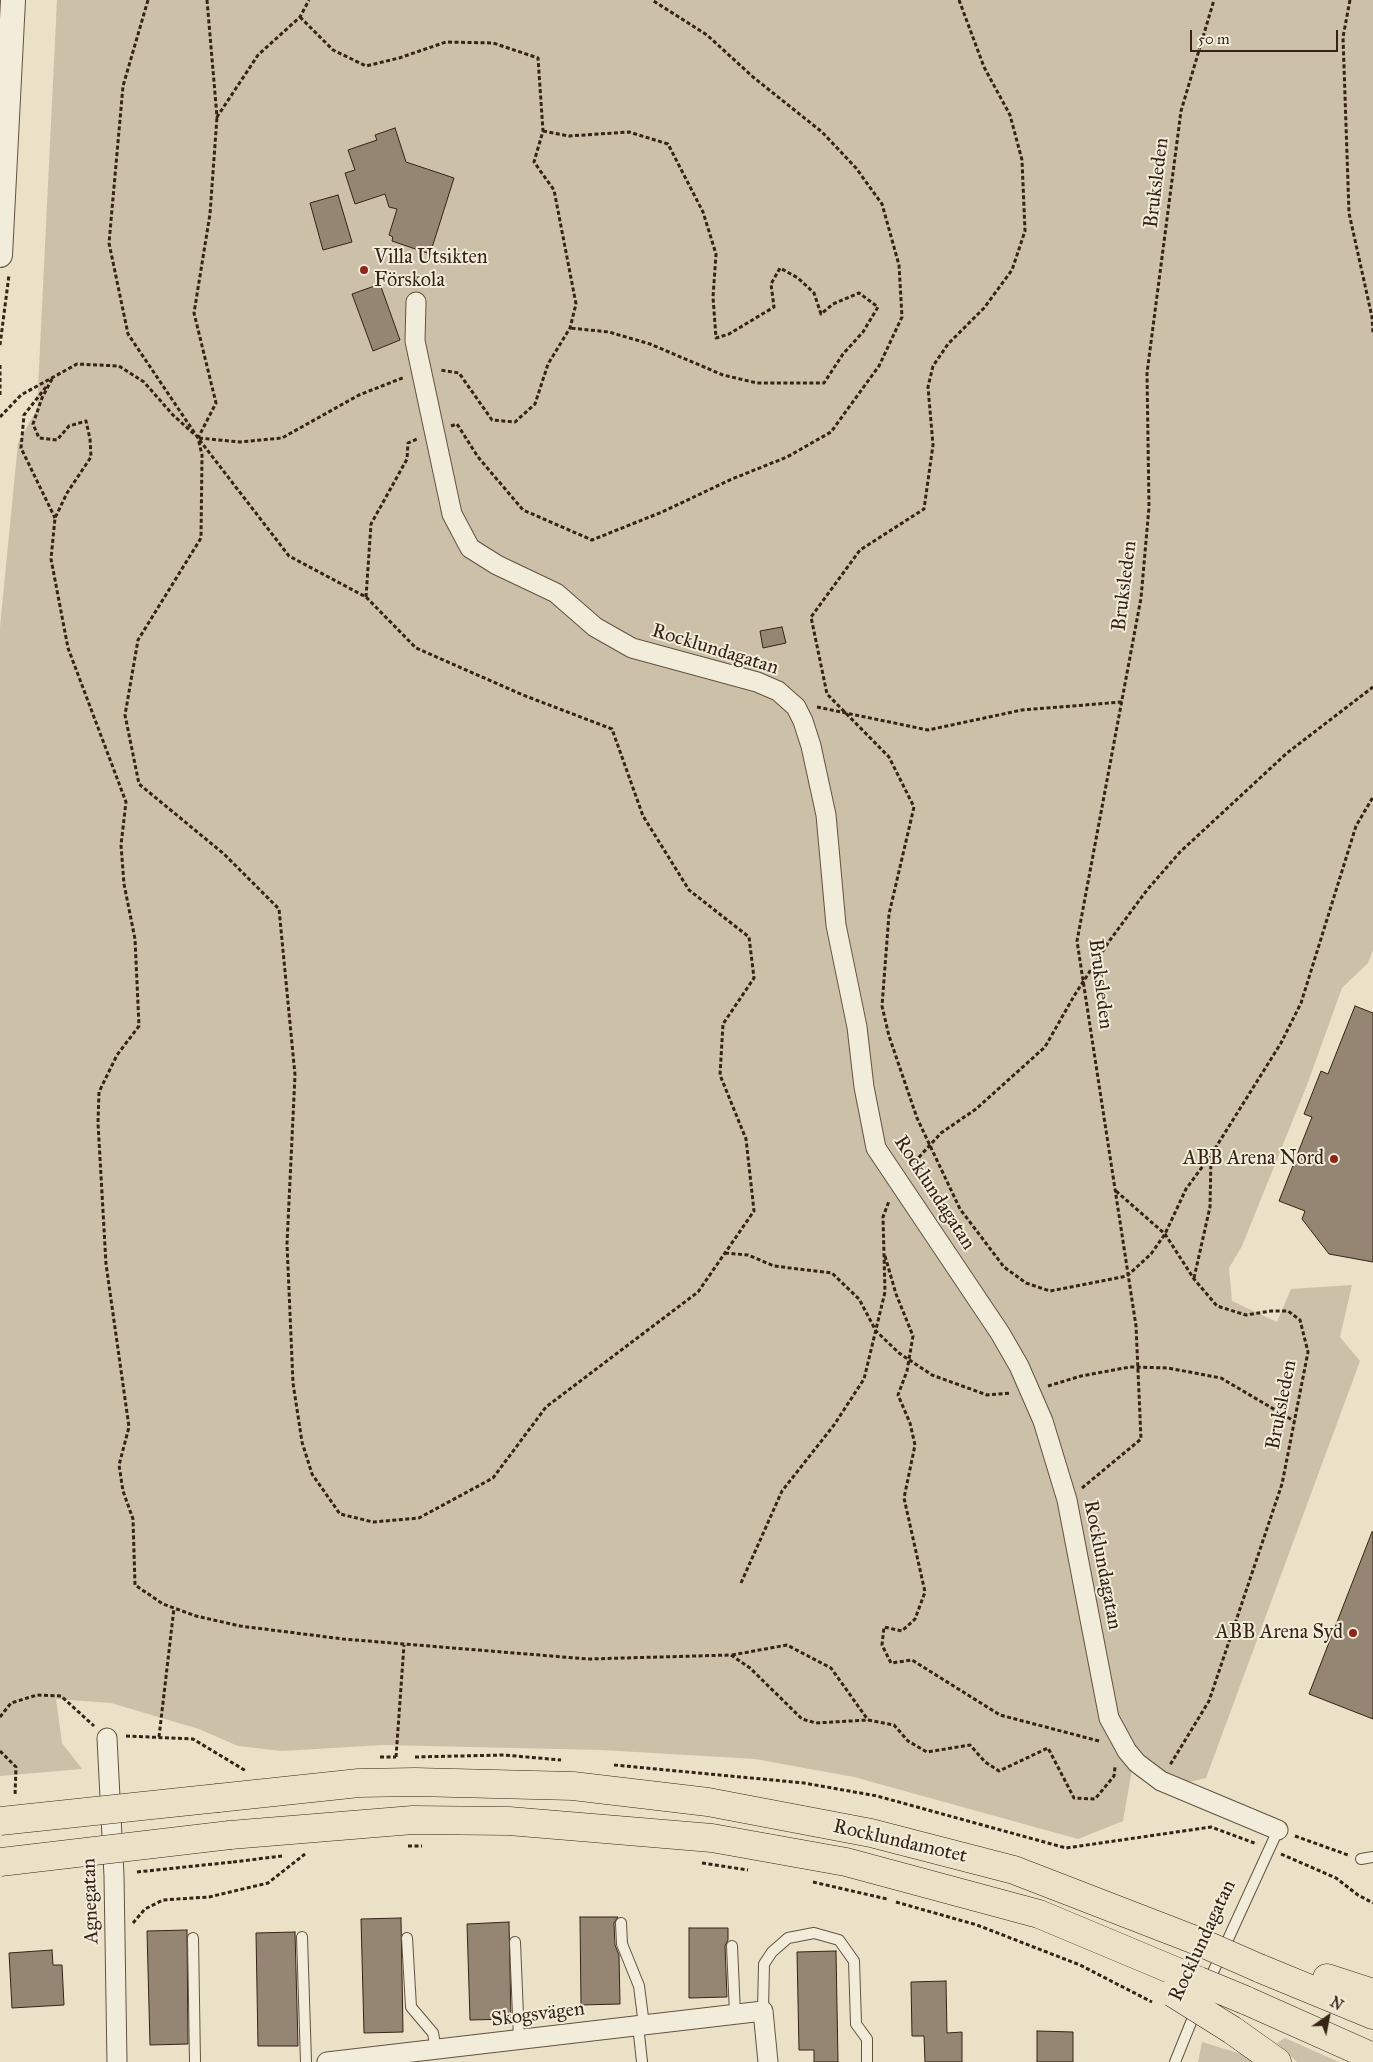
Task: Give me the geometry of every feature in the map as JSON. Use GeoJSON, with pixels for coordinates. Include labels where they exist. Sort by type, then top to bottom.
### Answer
{"type":"FeatureCollection","features":[{"type":"Feature","properties":{"kind":"highway","name":"Rocklundamotet"},"geometry":{"type":"LineString","coordinates":[[0,1821],[359,1782],[573,1786],[708,1802],[871,1833],[1014,1870],[1120,1910],[1160,1911],[1197,1934],[1262,1960]]}},
{"type":"Feature","properties":{"kind":"highway"},"geometry":{"type":"LineString","coordinates":[[0,1862],[230,1834],[432,1820],[509,1821],[712,1838],[846,1862],[1039,1914],[1102,1954],[1171,1990],[1232,2030],[1276,2062]]}},
{"type":"Feature","properties":{"kind":"highway"},"geometry":{"type":"LineString","coordinates":[[1262,1960],[1373,1993]]}},
{"type":"Feature","properties":{"kind":"highway"},"geometry":{"type":"LineString","coordinates":[[1262,1960],[1373,2015]]}},
{"type":"Feature","properties":{"kind":"highway"},"geometry":{"type":"LineString","coordinates":[[1171,1990],[1245,2000],[1373,2057]]}},
{"type":"Feature","properties":{"kind":"street"},"geometry":{"type":"LineString","coordinates":[[0,254],[13,0]]}},
{"type":"Feature","properties":{"kind":"street","name":"Rocklundagatan"},"geometry":{"type":"LineString","coordinates":[[416,302],[415,341],[452,514],[470,548],[497,565],[556,593],[596,627],[632,648],[757,682],[778,691],[796,707],[803,721],[811,746],[826,815],[836,925],[857,1027],[864,1087],[876,1148],[1000,1333],[1019,1366],[1030,1391],[1055,1455],[1067,1500],[1109,1718],[1127,1751],[1137,1763],[1161,1781],[1183,1792],[1278,1830]]}},
{"type":"Feature","properties":{"kind":"street","name":"Agnegatan"},"geometry":{"type":"LineString","coordinates":[[107,1738],[115,1927],[117,2062]]}},
{"type":"Feature","properties":{"kind":"street"},"geometry":{"type":"LineString","coordinates":[[758,2012],[768,2062]]}},
{"type":"Feature","properties":{"kind":"street","name":"Skogsvägen"},"geometry":{"type":"LineString","coordinates":[[327,2062],[437,2056],[519,2040],[758,2012]]}},
{"type":"Feature","properties":{"kind":"lane","name":"Rocklundagatan"},"geometry":{"type":"LineString","coordinates":[[1175,2062],[1187,2026],[1278,1830]]}},
{"type":"Feature","properties":{"kind":"lane"},"geometry":{"type":"LineString","coordinates":[[1361,1859],[1373,1857]]}},
{"type":"Feature","properties":{"kind":"lane"},"geometry":{"type":"LineString","coordinates":[[622,1923],[622,1944],[639,1986],[642,2062]]}},
{"type":"Feature","properties":{"kind":"lane"},"geometry":{"type":"LineString","coordinates":[[758,2012],[764,1964],[772,1952],[788,1938],[814,1933],[839,1940],[854,1961],[856,2024],[867,2039],[867,2062]]}},
{"type":"Feature","properties":{"kind":"lane"},"geometry":{"type":"LineString","coordinates":[[302,1937],[306,2062]]}},
{"type":"Feature","properties":{"kind":"lane"},"geometry":{"type":"LineString","coordinates":[[193,1938],[195,2062]]}},
{"type":"Feature","properties":{"kind":"lane"},"geometry":{"type":"LineString","coordinates":[[407,1938],[411,2007],[433,2033],[437,2056]]}},
{"type":"Feature","properties":{"kind":"lane"},"geometry":{"type":"LineString","coordinates":[[515,1942],[519,2040]]}},
{"type":"Feature","properties":{"kind":"lane"},"geometry":{"type":"LineString","coordinates":[[732,1946],[735,2014]]}},
{"type":"Feature","properties":{"kind":"path"},"geometry":{"type":"LineString","coordinates":[[0,418],[21,395],[77,364],[119,366],[144,382],[172,415],[198,438],[202,455],[201,538],[138,640],[125,715],[138,784],[224,854],[279,909],[295,1075],[287,1244],[293,1382],[302,1442],[312,1474],[340,1514],[373,1522],[418,1518],[493,1478],[546,1407],[698,1292],[754,1211],[746,1139],[720,1075],[723,1024],[754,978],[749,937],[689,890],[643,816],[612,729],[523,695],[416,648],[366,597],[288,556],[198,438],[128,334],[109,243],[123,86],[148,0]]}},
{"type":"Feature","properties":{"kind":"path"},"geometry":{"type":"LineString","coordinates":[[198,438],[216,403],[194,313],[210,214],[217,117],[208,0]]}},
{"type":"Feature","properties":{"kind":"path"},"geometry":{"type":"LineString","coordinates":[[217,117],[258,55],[300,17],[309,0]]}},
{"type":"Feature","properties":{"kind":"path"},"geometry":{"type":"LineString","coordinates":[[366,597],[371,524],[407,459],[408,443],[457,424],[478,457],[523,510],[592,540],[787,457],[831,432],[879,366],[902,317],[899,265],[882,204],[856,168],[822,132],[753,77],[708,36],[652,0]]}},
{"type":"Feature","properties":{"kind":"path"},"geometry":{"type":"LineString","coordinates":[[960,0],[984,67],[1010,116],[1022,160],[1025,231],[1012,270],[984,308],[948,344],[933,366],[928,388],[933,445],[924,509],[860,550],[811,617],[827,694],[889,757],[914,807],[889,914],[882,1006],[889,1036],[917,1118],[960,1209],[1004,1267],[1026,1282],[1050,1290],[1127,1276],[1151,1254],[1165,1234],[1186,1189],[1211,1155],[1281,1043],[1301,1003],[1356,826],[1373,797]]}},
{"type":"Feature","properties":{"kind":"path","name":"Bruksleden"},"geometry":{"type":"LineString","coordinates":[[1161,1781],[1209,1701],[1282,1484],[1308,1352],[1300,1320],[1288,1312],[1246,1315],[1217,1306],[1194,1279],[1165,1234],[1115,1190],[1077,941],[1141,598],[1149,507],[1147,373],[1182,111],[1214,0]]}},
{"type":"Feature","properties":{"kind":"path"},"geometry":{"type":"LineString","coordinates":[[1350,0],[1343,37],[1349,213],[1372,317],[1373,333]]}},
{"type":"Feature","properties":{"kind":"path"},"geometry":{"type":"LineString","coordinates":[[198,438],[240,442],[282,438],[359,395],[431,368],[459,373],[492,420],[515,422],[535,404],[548,364],[570,328],[576,304],[554,190],[534,162],[543,132],[538,58],[493,43],[446,42],[399,58],[366,66],[333,50],[300,17]]}},
{"type":"Feature","properties":{"kind":"path"},"geometry":{"type":"LineString","coordinates":[[543,132],[569,136],[629,132],[668,144],[703,212],[716,254],[713,297],[716,338],[729,334],[774,307],[771,284],[780,268],[798,278],[814,293],[821,314],[833,304],[859,293],[878,307],[864,332],[843,354],[824,383],[757,383],[722,375],[650,344],[609,332],[570,328]]}},
{"type":"Feature","properties":{"kind":"path"},"geometry":{"type":"LineString","coordinates":[[0,365],[0,396]]}},
{"type":"Feature","properties":{"kind":"path"},"geometry":{"type":"LineString","coordinates":[[52,378],[32,424],[39,438],[56,440],[69,426],[86,422],[90,439],[91,457],[66,493],[55,518],[51,559],[68,648],[126,802],[121,846],[124,884],[135,939],[139,1026],[117,1055],[99,1092],[100,1172],[105,1220],[106,1264],[128,1427],[119,1465],[123,1491],[133,1519],[135,1586],[174,1608],[196,1616],[240,1626],[343,1640],[588,1659],[732,1655],[787,1645],[832,1668],[868,1720]]}},
{"type":"Feature","properties":{"kind":"path"},"geometry":{"type":"LineString","coordinates":[[52,378],[24,416],[21,448],[55,518]]}},
{"type":"Feature","properties":{"kind":"path"},"geometry":{"type":"LineString","coordinates":[[740,1583],[782,1491],[834,1425],[864,1379],[885,1292],[883,1217],[897,1181],[941,1134],[976,1108],[1045,1048],[1083,982],[1137,904],[1180,852],[1287,753],[1373,687]]}},
{"type":"Feature","properties":{"kind":"path"},"geometry":{"type":"LineString","coordinates":[[796,707],[822,707],[928,730],[1022,710],[1122,702]]}},
{"type":"Feature","properties":{"kind":"path"},"geometry":{"type":"LineString","coordinates":[[1194,1279],[1210,1207],[1211,1155]]}},
{"type":"Feature","properties":{"kind":"path"},"geometry":{"type":"LineString","coordinates":[[1067,1500],[1142,1439],[1136,1326],[1115,1190]]}},
{"type":"Feature","properties":{"kind":"path"},"geometry":{"type":"LineString","coordinates":[[725,1253],[748,1255],[774,1266],[832,1273],[859,1299],[876,1331],[909,1359],[932,1375],[987,1395],[1030,1391],[1081,1376],[1138,1367],[1168,1368],[1221,1378],[1294,1421]]}},
{"type":"Feature","properties":{"kind":"path"},"geometry":{"type":"LineString","coordinates":[[885,1256],[896,1294],[913,1336],[909,1359],[898,1395],[910,1422],[915,1445],[904,1498],[925,1592],[916,1619],[902,1631],[884,1627],[882,1645],[891,1663],[912,1660],[1000,1715],[1093,1738],[1101,1742]]}},
{"type":"Feature","properties":{"kind":"path"},"geometry":{"type":"LineString","coordinates":[[159,1737],[174,1608]]}},
{"type":"Feature","properties":{"kind":"path"},"geometry":{"type":"LineString","coordinates":[[396,1757],[404,1645]]}},
{"type":"Feature","properties":{"kind":"path"},"geometry":{"type":"LineString","coordinates":[[732,1655],[750,1668],[802,1719],[816,1723],[868,1720],[894,1725],[908,1741],[928,1752],[970,1745],[985,1762],[998,1771],[1048,1748],[1074,1798],[1096,1798],[1114,1776],[1116,1759]]}},
{"type":"Feature","properties":{"kind":"path"},"geometry":{"type":"LineString","coordinates":[[0,1717],[11,1703],[37,1695],[61,1696],[107,1738],[132,1735],[193,1739],[246,1771]]}},
{"type":"Feature","properties":{"kind":"path"},"geometry":{"type":"LineString","coordinates":[[1066,1848],[1211,1827],[1270,1849],[1336,1878],[1373,1903]]}},
{"type":"Feature","properties":{"kind":"path"},"geometry":{"type":"LineString","coordinates":[[1278,1830],[1361,1859]]}},
{"type":"Feature","properties":{"kind":"path"},"geometry":{"type":"LineString","coordinates":[[404,1846],[432,1845]]}},
{"type":"Feature","properties":{"kind":"path"},"geometry":{"type":"LineString","coordinates":[[296,1855],[314,1853]]}},
{"type":"Feature","properties":{"kind":"path"},"geometry":{"type":"LineString","coordinates":[[115,1927],[125,1932],[145,1909],[163,1900],[209,1897],[268,1883],[305,1854]]}},
{"type":"Feature","properties":{"kind":"path"},"geometry":{"type":"LineString","coordinates":[[233,1862],[287,1856]]}},
{"type":"Feature","properties":{"kind":"path"},"geometry":{"type":"LineString","coordinates":[[692,1861],[749,1871]]}},
{"type":"Feature","properties":{"kind":"path"},"geometry":{"type":"LineString","coordinates":[[806,1880],[889,1900],[977,1925],[1080,1965],[1171,1990]]}},
{"type":"Feature","properties":{"kind":"shaded area"},"geometry":{"type":"Polygon","coordinates":[[[57,0],[1373,0],[1373,950],[1368,963],[1342,988],[1307,1085],[1242,1246],[1229,1268],[1232,1301],[1277,1322],[1291,1289],[1352,1285],[1340,1337],[1360,1361],[1206,1778],[1173,1786],[1134,1758],[1123,1821],[1078,1839],[854,1777],[755,1759],[602,1750],[383,1745],[282,1751],[238,1746],[199,1729],[111,1703],[56,1699],[62,1743],[82,1769],[0,1776],[0,627],[18,443],[37,409],[57,0]]]}},
{"type":"Feature","properties":{"kind":"shaded area"},"geometry":{"type":"Polygon","coordinates":[[[1285,2038],[1339,2062],[1297,2062],[1277,2043],[1285,2038]]]}},
{"type":"Feature","properties":{"kind":"shaded area"},"geometry":{"type":"Polygon","coordinates":[[[1202,2042],[1251,2057],[1257,2062],[1198,2062],[1202,2042]]]}},
{"type":"Feature","properties":{"kind":"building"},"geometry":{"type":"Polygon","coordinates":[[[395,128],[406,162],[454,178],[430,254],[392,241],[393,237],[389,235],[397,209],[389,207],[385,194],[355,204],[345,173],[355,170],[348,150],[377,140],[375,135],[395,128]]]}},
{"type":"Feature","properties":{"kind":"building"},"geometry":{"type":"Polygon","coordinates":[[[338,195],[352,242],[323,250],[310,203],[338,195]]]}},
{"type":"Feature","properties":{"kind":"building"},"geometry":{"type":"Polygon","coordinates":[[[380,284],[400,340],[373,351],[352,294],[380,284]]]}},
{"type":"Feature","properties":{"kind":"building"},"geometry":{"type":"Polygon","coordinates":[[[782,627],[786,643],[763,648],[760,631],[782,627]]]}},
{"type":"Feature","properties":{"kind":"building","name":"ABB Arena Nord"},"geometry":{"type":"Polygon","coordinates":[[[1355,1006],[1373,1013],[1373,1262],[1329,1254],[1302,1219],[1305,1211],[1279,1201],[1312,1117],[1304,1114],[1321,1071],[1328,1074],[1355,1006]]]}},
{"type":"Feature","properties":{"kind":"building","name":"ABB Arena Syd"},"geometry":{"type":"Polygon","coordinates":[[[1373,1532],[1373,1719],[1309,1694],[1373,1532]]]}},
{"type":"Feature","properties":{"kind":"building"},"geometry":{"type":"Polygon","coordinates":[[[580,1917],[618,1917],[614,1923],[615,1945],[619,1955],[620,2004],[581,2005],[580,1917]]]}},
{"type":"Feature","properties":{"kind":"building"},"geometry":{"type":"Polygon","coordinates":[[[401,1918],[403,2032],[364,2033],[361,1919],[401,1918]]]}},
{"type":"Feature","properties":{"kind":"building"},"geometry":{"type":"Polygon","coordinates":[[[509,1922],[511,2019],[470,2020],[467,1924],[509,1922]]]}},
{"type":"Feature","properties":{"kind":"building"},"geometry":{"type":"Polygon","coordinates":[[[689,1928],[728,1928],[728,1940],[725,1946],[727,1997],[689,1998],[689,1928]]]}},
{"type":"Feature","properties":{"kind":"building"},"geometry":{"type":"Polygon","coordinates":[[[187,1930],[188,2044],[150,2045],[147,1931],[187,1930]]]}},
{"type":"Feature","properties":{"kind":"building"},"geometry":{"type":"Polygon","coordinates":[[[295,1932],[298,2046],[258,2046],[256,1933],[295,1932]]]}},
{"type":"Feature","properties":{"kind":"building"},"geometry":{"type":"Polygon","coordinates":[[[52,1950],[53,1965],[62,1965],[64,2005],[12,2008],[9,1953],[52,1950]]]}},
{"type":"Feature","properties":{"kind":"building"},"geometry":{"type":"Polygon","coordinates":[[[836,1951],[838,2062],[814,2062],[814,2050],[799,2050],[797,1952],[836,1951]]]}},
{"type":"Feature","properties":{"kind":"building"},"geometry":{"type":"Polygon","coordinates":[[[946,1981],[947,2033],[962,2032],[962,2062],[925,2062],[924,2036],[912,2036],[911,1982],[946,1981]]]}},
{"type":"Feature","properties":{"kind":"building"},"geometry":{"type":"Polygon","coordinates":[[[1037,2031],[1073,2032],[1073,2062],[1037,2062],[1037,2031]]]}},
{"type":"Feature","properties":{"kind":"place","name":"Villa Utsikten Förskola"},"geometry":{"type":"Point","coordinates":[364,270]}},
{"type":"Feature","properties":{"kind":"place","name":"ABB Arena Nord"},"geometry":{"type":"Point","coordinates":[1334,1159]}},
{"type":"Feature","properties":{"kind":"place","name":"ABB Arena Syd"},"geometry":{"type":"Point","coordinates":[1353,1633]}}]}
